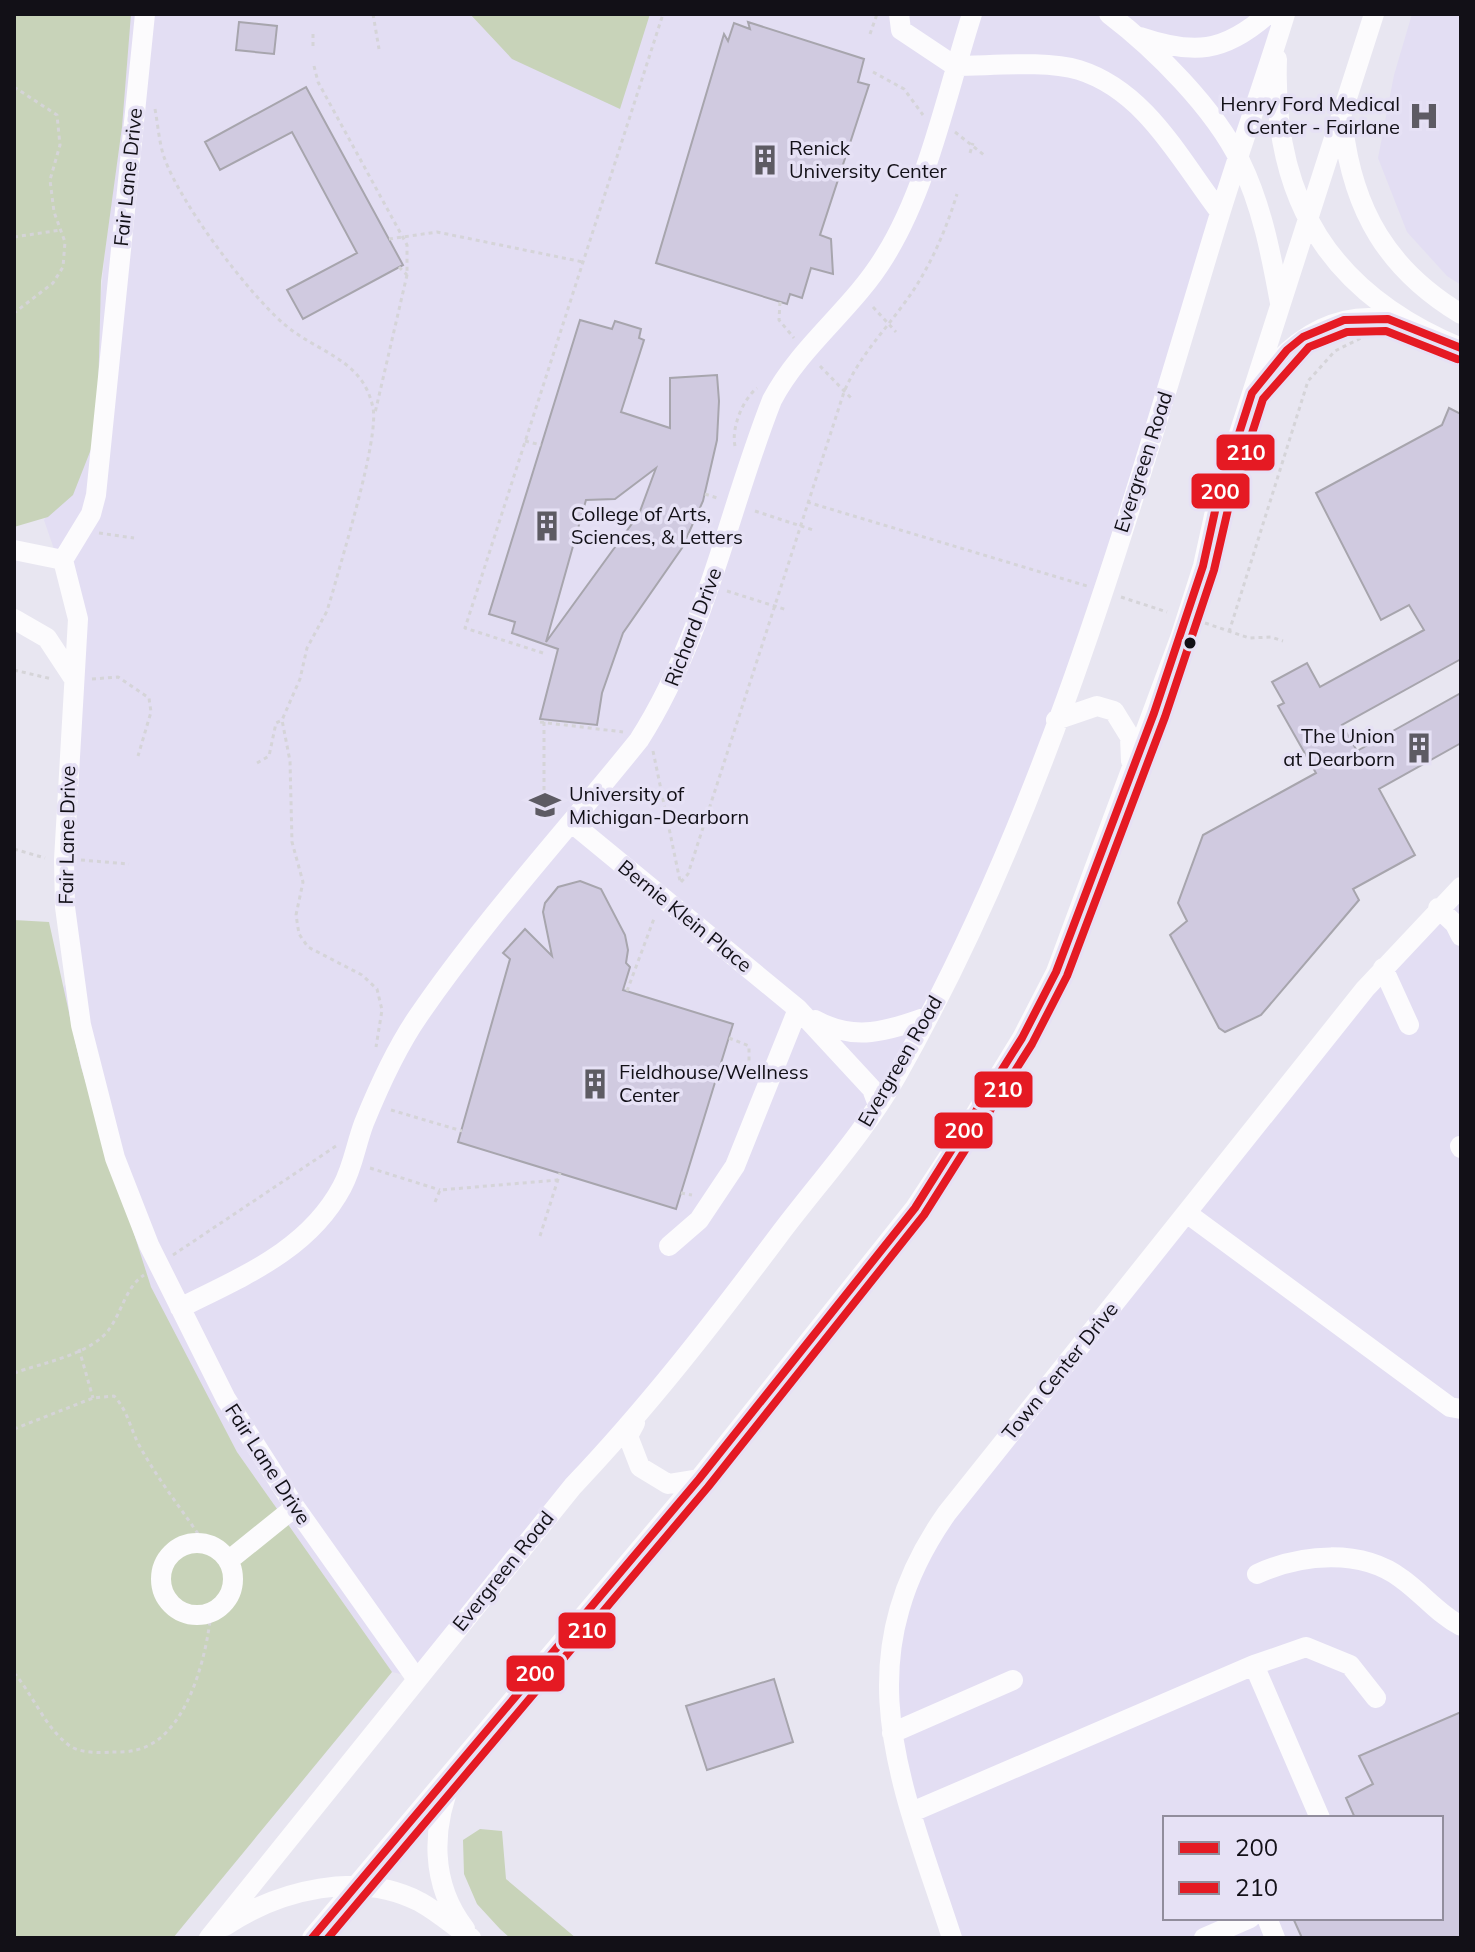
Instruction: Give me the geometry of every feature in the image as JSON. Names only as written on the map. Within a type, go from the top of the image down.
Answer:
[{"type":"street","name":"Fair Lane Drive","points":[[145,14],[96,495],[91,514],[63,560],[78,619],[63,887],[74,981],[101,1115],[138,1221],[180,1308],[226,1399],[295,1507],[416,1678]]},
{"type":"street","points":[[899,14],[901,30],[955,66],[1077,70],[1119,89],[1153,122],[1220,212]]},
{"type":"street","name":"Richard Drive","points":[[180,1308],[271,1262],[319,1219],[348,1174],[372,1104],[409,1031],[447,975],[564,824],[639,740],[674,681],[695,633],[772,400],[785,376],[865,284],[895,239],[912,201],[972,14]]},
{"type":"street","points":[[1109,14],[1138,36],[1179,80],[1239,159],[1266,232],[1280,307]]},
{"type":"street","points":[[1138,36],[1175,49],[1212,48],[1239,37],[1268,14]]},
{"type":"street","name":"Evergreen Road","points":[[210,1937],[573,1486],[636,1419],[748,1280],[878,1105],[974,931],[1010,851],[1102,591],[1285,14]]},
{"type":"street","points":[[312,1938],[462,1755],[699,1479],[915,1208],[1006,1064],[1056,972],[1187,618],[1217,502],[1374,14]]},
{"type":"street","points":[[1277,39],[1277,89],[1285,150],[1308,221],[1348,277],[1375,302],[1407,324],[1461,348]]},
{"type":"street","points":[[1342,118],[1346,157],[1371,224],[1409,276],[1429,295],[1461,314]]},
{"type":"street","points":[[1252,393],[1287,350],[1320,328],[1363,317],[1407,324]]},
{"type":"street","points":[[14,550],[63,560]]},
{"type":"street","points":[[14,619],[47,638],[73,680]]},
{"type":"street","points":[[1056,720],[1097,706],[1114,711],[1130,737],[1131,773]]},
{"type":"street","name":"Bernie Klein Place","points":[[564,824],[798,1009],[872,1089],[878,1105]]},
{"type":"street","name":"Town Center Drive","points":[[952,1938],[912,1812],[892,1733],[887,1698],[889,1649],[902,1600],[921,1553],[947,1513],[1383,968],[1461,887]]},
{"type":"street","points":[[1438,908],[1455,924],[1461,936]]},
{"type":"street","points":[[1383,968],[1409,1025]]},
{"type":"street","points":[[669,1246],[699,1220],[735,1166],[798,1009]]},
{"type":"street","name":"Bernie Klein Place","points":[[798,1009],[843,1033],[879,1034],[927,1017]]},
{"type":"street","points":[[1188,1214],[1450,1407],[1461,1409]]},
{"type":"street","points":[[636,1419],[628,1436],[640,1467],[652,1478],[668,1484],[699,1479]]},
{"type":"street","points":[[228,1561],[295,1507]]},
{"type":"street","points":[[193,1543],[205,1544],[228,1561],[232,1585],[221,1606],[211,1612],[199,1615],[175,1608],[162,1588],[161,1576],[171,1554],[193,1543]]},
{"type":"street","points":[[1257,1574],[1295,1560],[1336,1557],[1356,1561],[1398,1576],[1444,1617],[1461,1626]]},
{"type":"street","points":[[912,1812],[1254,1665],[1306,1647],[1350,1665],[1376,1698]]},
{"type":"street","points":[[1254,1665],[1319,1816]]},
{"type":"street","points":[[892,1733],[1013,1680]]},
{"type":"street","points":[[462,1755],[444,1796],[436,1839],[442,1883],[460,1923],[472,1938]]},
{"type":"street","points":[[210,1937],[240,1916],[278,1899],[355,1885],[382,1889],[419,1902],[472,1938]]},
{"type":"street","points":[[1204,1938],[1245,1920]]},
{"type":"path","points":[[373,14],[379,49]]},
{"type":"path","points":[[543,653],[465,628],[663,14]]},
{"type":"path","points":[[870,34],[877,14]]},
{"type":"path","points":[[313,34],[313,46]]},
{"type":"path","points":[[314,66],[318,82],[407,245],[407,275],[330,601],[307,648],[300,679],[282,720],[290,761],[292,842],[303,882],[296,915],[299,934],[308,947],[362,975],[377,989],[382,1010],[372,1060]]},
{"type":"path","points":[[873,72],[889,79],[914,98],[925,121],[929,108]]},
{"type":"path","points":[[14,87],[57,115],[60,145],[50,180],[54,212],[65,242],[63,267],[53,283],[14,313]]},
{"type":"path","points":[[155,104],[164,157],[219,248],[282,323],[359,373],[374,417]]},
{"type":"path","points":[[948,128],[973,143],[984,155]]},
{"type":"path","points":[[970,153],[973,143]]},
{"type":"path","points":[[675,891],[688,874],[844,392],[868,346],[887,325],[932,258],[957,194]]},
{"type":"path","points":[[14,237],[61,230]]},
{"type":"path","points":[[389,239],[437,232],[583,262]]},
{"type":"path","points":[[399,267],[407,275]]},
{"type":"path","points":[[868,301],[896,332]]},
{"type":"path","points":[[780,302],[779,320],[796,340],[791,347]]},
{"type":"path","points":[[1229,632],[1308,381],[1335,351],[1363,337]]},
{"type":"path","points":[[813,359],[853,400]]},
{"type":"path","points":[[739,457],[733,436],[746,399],[761,385]]},
{"type":"path","points":[[525,441],[541,445]]},
{"type":"path","points":[[705,494],[724,501]]},
{"type":"path","points":[[807,502],[1229,632],[1283,641]]},
{"type":"path","points":[[747,509],[813,530]]},
{"type":"path","points":[[92,531],[134,538]]},
{"type":"path","points":[[723,590],[787,610]]},
{"type":"path","points":[[14,670],[73,680],[118,677],[149,698],[151,712],[138,756]]},
{"type":"path","points":[[257,763],[269,756],[276,723],[282,720]]},
{"type":"path","points":[[564,824],[544,791],[542,722],[629,733],[620,744]]},
{"type":"path","points":[[653,748],[681,882]]},
{"type":"path","points":[[14,849],[51,860]]},
{"type":"path","points":[[77,860],[129,864]]},
{"type":"path","points":[[627,991],[658,909]]},
{"type":"path","points":[[729,1038],[749,1046],[749,1077],[760,1104]]},
{"type":"path","points":[[372,1104],[462,1131]]},
{"type":"path","points":[[14,1373],[79,1349],[109,1330],[136,1281],[342,1141]]},
{"type":"path","points":[[365,1167],[440,1190],[558,1180]]},
{"type":"path","points":[[540,1236],[560,1173]]},
{"type":"path","points":[[435,1202],[440,1190]]},
{"type":"path","points":[[79,1349],[93,1398]]},
{"type":"path","points":[[14,1429],[93,1398],[114,1396],[124,1407],[144,1453],[205,1544]]},
{"type":"path","points":[[14,1673],[49,1724],[72,1747],[100,1753],[139,1750],[157,1739],[179,1716],[208,1649],[211,1612]]},
{"type":"shaded area","name":"University of Michigan-Dearborn","points":[[127,14],[1281,14],[1182,326],[1006,848],[891,1071],[773,1236],[416,1678],[392,1672],[237,1452],[159,1307],[93,1152],[59,994],[73,973],[65,907],[78,619],[44,520],[88,434]]},
{"type":"shaded area","name":"Henry Ford Medical Center - Fairlane","points":[[1412,14],[1461,14],[1461,285],[1447,276],[1407,232],[1378,158],[1394,75]]},
{"type":"shaded area","points":[[1461,887],[1461,1938],[952,1938],[887,1688],[933,1532]]},
{"type":"green space","points":[[14,14],[131,14],[122,127],[101,281],[97,434],[73,495],[48,517],[14,527]]},
{"type":"green space","points":[[470,14],[650,14],[620,109],[512,59]]},
{"type":"green space","points":[[14,920],[49,922],[81,1067],[151,1287],[237,1452],[392,1672],[173,1938],[14,1938]]},
{"type":"green space","points":[[480,1829],[502,1831],[506,1879],[576,1938],[510,1938],[477,1904],[464,1874],[463,1840]]},
{"type":"building","points":[[239,22],[277,26],[274,54],[236,50]]},
{"type":"building","name":"Renick University Center","points":[[748,22],[864,59],[858,82],[869,85],[820,235],[831,239],[833,274],[811,268],[802,298],[790,294],[787,304],[656,263],[724,34],[728,41],[734,23],[750,29]]},
{"type":"building","points":[[306,87],[403,265],[303,319],[287,290],[357,253],[292,132],[220,170],[205,142]]},
{"type":"building","name":"College of Arts, Sciences, & Letters","points":[[580,320],[612,329],[615,321],[641,329],[639,338],[644,340],[621,412],[670,428],[670,378],[717,375],[717,440],[703,501],[682,548],[623,633],[602,693],[597,725],[540,719],[558,649],[512,633],[515,622],[489,614]],"holes":[[[656,468],[639,514],[546,642],[586,500],[615,499]]]},
{"type":"building","points":[[1449,408],[1461,414],[1461,659],[1342,725],[1357,751],[1461,693],[1461,743],[1379,789],[1415,855],[1353,889],[1359,900],[1261,1015],[1225,1032],[1219,1028],[1170,935],[1187,921],[1178,903],[1203,835],[1316,773],[1278,706],[1284,703],[1272,682],[1307,663],[1320,687],[1424,630],[1409,605],[1381,620],[1316,493],[1442,425]]},
{"type":"building","name":"Fieldhouse/Wellness Center","points":[[580,881],[601,889],[625,935],[628,950],[626,963],[630,967],[623,990],[733,1024],[676,1209],[458,1142],[510,959],[503,953],[525,929],[552,956],[543,912],[545,903],[558,887]]},
{"type":"building","points":[[774,1679],[793,1742],[707,1770],[686,1706]]},
{"type":"building","points":[[1461,1712],[1461,1938],[1302,1938],[1294,1920],[1443,1920],[1443,1816],[1354,1816],[1346,1798],[1373,1784],[1359,1756]]},
{"type":"transit line","name":"200","points":[[312,1938],[699,1479],[915,1208],[1022,1038],[1056,972],[1154,713],[1203,566],[1217,502],[1252,393],[1287,350],[1303,337],[1344,320],[1388,319],[1461,348]]},
{"type":"transit line","name":"210","points":[[328,1938],[708,1487],[924,1215],[1032,1044],[1067,976],[1165,717],[1214,570],[1229,505],[1263,399],[1309,347],[1347,332],[1386,331],[1457,359]]},
{"type":"place","name":"Henry Ford Medical Center - Fairlane","points":[[1424,116]]},
{"type":"place","name":"Renick University Center","points":[[765,160]]},
{"type":"place","name":"College of Arts, Sciences, & Letters","points":[[547,526]]},
{"type":"place","name":"The Union at Dearborn","points":[[1419,748]]},
{"type":"place","name":"University of Michigan-Dearborn","points":[[545,805]]},
{"type":"place","name":"Fieldhouse/Wellness Center","points":[[595,1084]]}]
